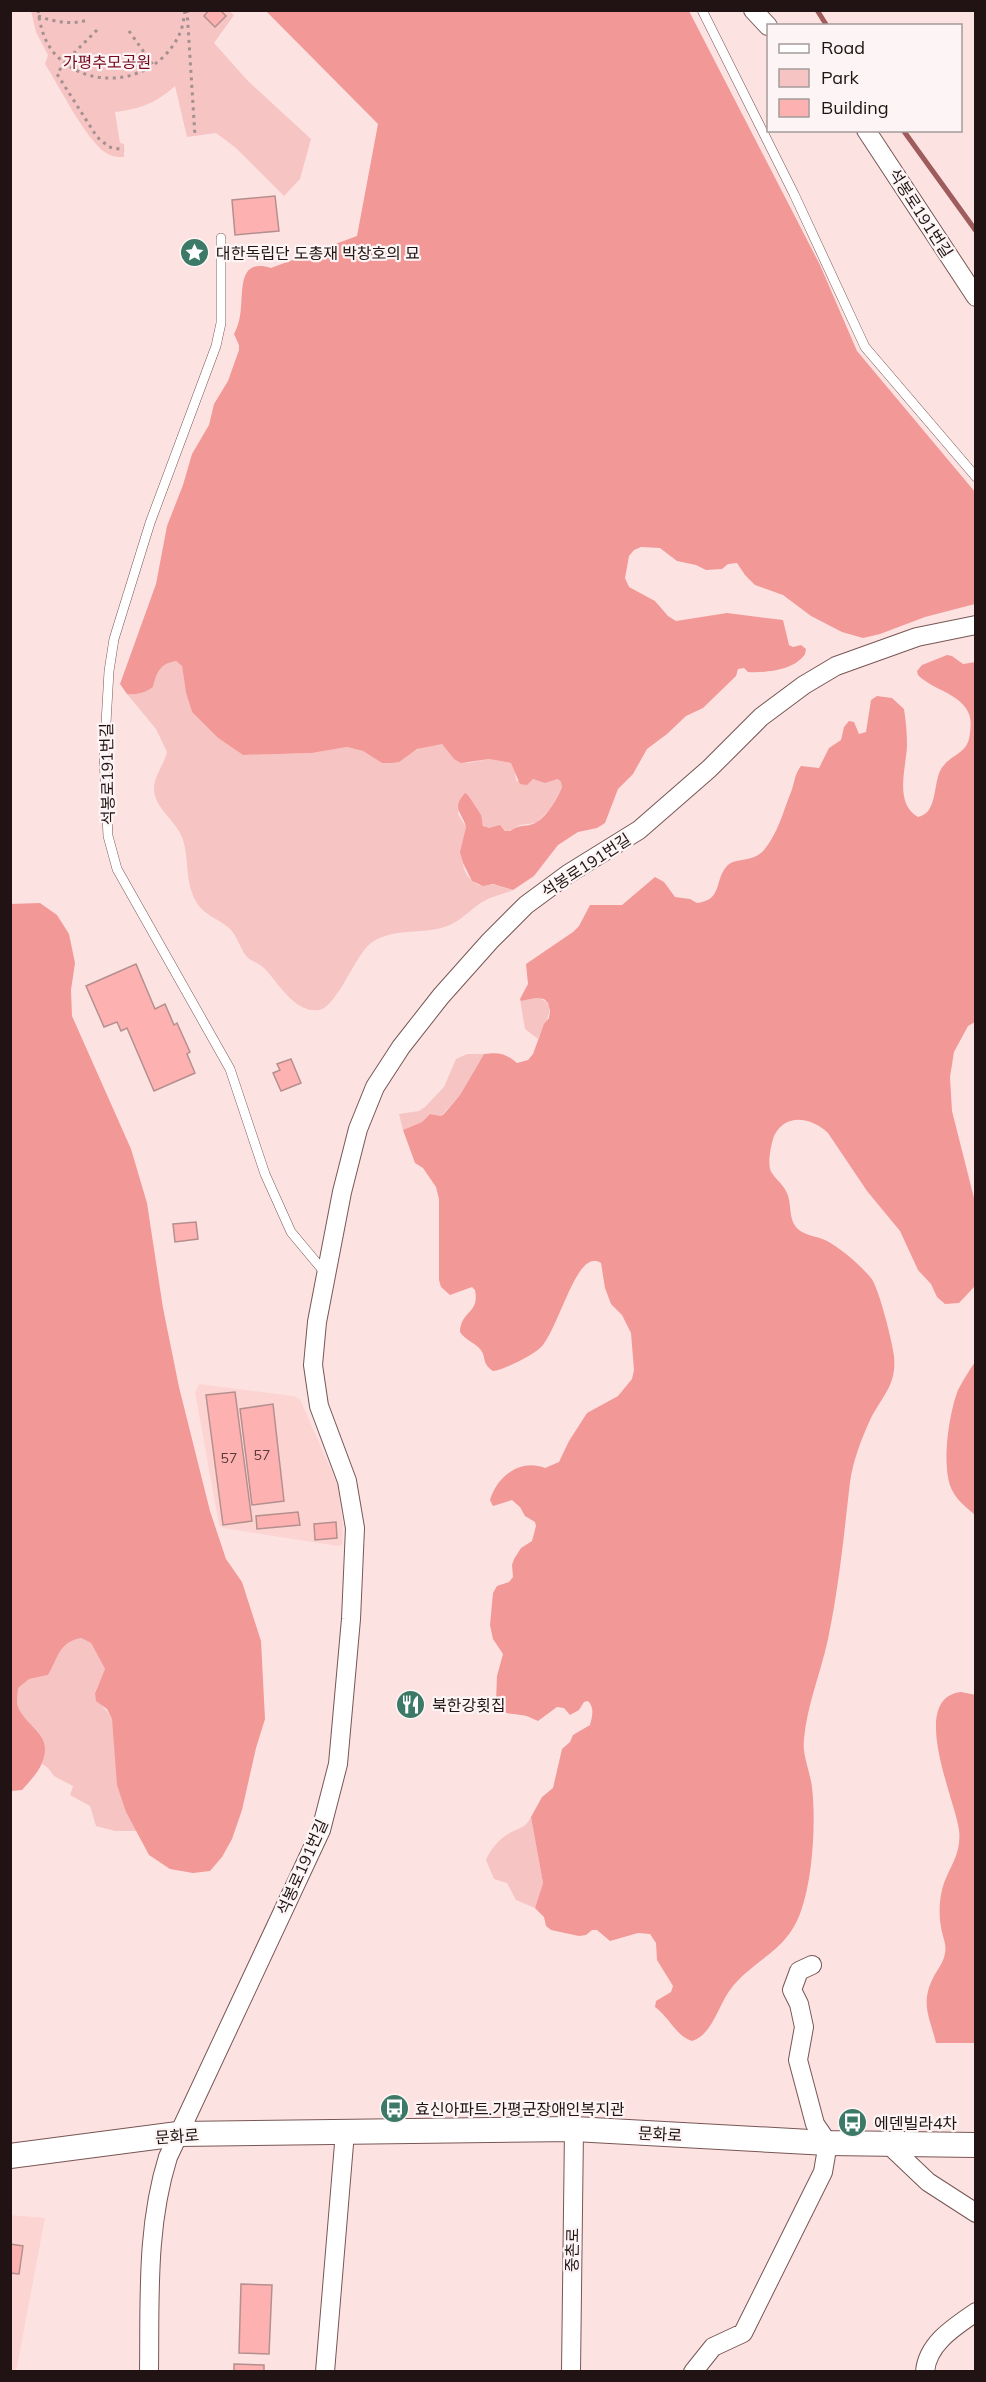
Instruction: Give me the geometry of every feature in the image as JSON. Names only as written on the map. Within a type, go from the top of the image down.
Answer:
[{"type":"main road","name":"문화로","points":[[10,2156],[178,2134],[574,2129],[828,2143],[975,2145]]},
{"type":"street","points":[[753,10],[767,25]]},
{"type":"street","name":"석봉로191번길","points":[[867,132],[975,297]]},
{"type":"street","name":"석봉로191번길","points":[[149,2372],[150,2273],[154,2207],[168,2157],[321,1830],[338,1764],[351,1619],[355,1528],[347,1480],[319,1406],[313,1365],[316,1322],[342,1192],[358,1129],[375,1087],[401,1047],[434,1004],[490,941],[526,905],[568,874],[639,830],[667,808],[761,717],[804,685],[836,666],[917,637],[975,625]]},
{"type":"street","points":[[693,2372],[713,2347],[743,2333],[823,2172],[828,2143],[815,2124],[798,2060],[804,2027],[800,2004],[792,1990],[799,1971],[812,1965]]},
{"type":"street","name":"중촌로","points":[[571,2372],[574,2129]]},
{"type":"street","points":[[325,2372],[345,2132]]},
{"type":"street","points":[[888,2144],[928,2182],[975,2213]]},
{"type":"street","points":[[925,2372],[926,2358],[949,2330],[975,2312]]},
{"type":"lane","points":[[702,10],[866,347],[975,477]]},
{"type":"lane","name":"석봉로191번길","points":[[221,238],[220,322],[216,346],[150,523],[114,639],[109,671],[104,758],[108,836],[117,869],[230,1069],[265,1174],[291,1232],[326,1274]]},
{"type":"path","points":[[38,10],[41,30],[54,52],[73,69],[98,78],[123,78],[147,70],[167,54],[180,32],[186,10]]},
{"type":"path","points":[[186,10],[195,136]]},
{"type":"path","points":[[38,16],[73,23],[88,20]]},
{"type":"path","points":[[97,30],[65,62],[57,74],[96,137],[109,147],[124,150]]},
{"type":"path","points":[[129,31],[153,65]]},
{"type":"shaded area","points":[[266,11],[689,11],[820,265],[857,351],[975,492],[975,604],[925,617],[863,638],[842,632],[811,616],[783,595],[755,585],[737,563],[728,564],[722,569],[706,570],[696,565],[677,561],[660,548],[641,547],[634,550],[629,556],[625,578],[629,587],[655,601],[668,616],[676,621],[727,613],[783,620],[789,645],[793,647],[801,645],[806,649],[805,654],[794,664],[780,669],[748,672],[744,668],[738,669],[736,676],[703,708],[686,716],[647,749],[633,774],[618,789],[605,823],[597,828],[578,832],[558,845],[534,876],[513,890],[493,884],[483,886],[472,881],[460,852],[466,827],[458,807],[461,798],[465,793],[468,795],[481,815],[483,826],[489,828],[500,825],[505,831],[510,831],[534,824],[545,815],[555,802],[562,787],[558,779],[545,783],[533,779],[527,785],[520,784],[511,763],[489,759],[461,763],[454,759],[442,744],[417,749],[399,762],[391,763],[382,763],[363,751],[347,747],[312,753],[243,755],[218,738],[192,712],[186,693],[182,666],[176,661],[162,667],[153,687],[141,693],[127,694],[120,684],[156,584],[167,526],[192,454],[209,425],[214,404],[228,381],[239,350],[234,334],[240,318],[242,288],[247,273],[252,268],[260,266],[271,268],[357,236],[378,124]]},
{"type":"shaded area","points":[[947,655],[963,664],[976,662],[975,1022],[968,1026],[954,1052],[950,1077],[952,1111],[975,1202],[975,1286],[959,1303],[945,1304],[937,1297],[931,1284],[918,1270],[900,1231],[867,1191],[828,1133],[814,1124],[800,1120],[785,1123],[779,1128],[772,1144],[770,1169],[786,1191],[793,1222],[802,1232],[837,1247],[871,1278],[885,1315],[893,1349],[894,1366],[891,1383],[870,1420],[853,1466],[832,1619],[806,1726],[804,1751],[812,1787],[814,1816],[811,1866],[801,1911],[788,1936],[733,1986],[711,2025],[699,2038],[692,2041],[682,2036],[655,2007],[656,2001],[671,1992],[673,1986],[657,1960],[656,1943],[650,1934],[638,1933],[610,1941],[597,1930],[579,1936],[551,1930],[546,1926],[544,1917],[535,1908],[543,1883],[531,1817],[542,1797],[553,1788],[562,1749],[570,1742],[573,1735],[590,1725],[592,1707],[588,1701],[584,1702],[579,1710],[570,1715],[564,1708],[557,1707],[538,1721],[505,1712],[498,1707],[496,1702],[497,1676],[503,1654],[493,1639],[490,1625],[493,1593],[497,1586],[509,1582],[513,1577],[514,1559],[521,1548],[532,1541],[536,1526],[535,1522],[525,1516],[512,1500],[493,1506],[490,1500],[493,1491],[504,1477],[519,1467],[527,1465],[545,1468],[559,1462],[587,1413],[618,1396],[632,1379],[634,1370],[631,1333],[622,1315],[611,1304],[605,1288],[601,1263],[593,1261],[582,1269],[576,1278],[543,1345],[534,1353],[512,1365],[493,1371],[489,1368],[480,1349],[460,1332],[463,1320],[475,1304],[475,1290],[472,1287],[450,1295],[441,1287],[439,1280],[439,1199],[436,1187],[423,1168],[415,1163],[403,1130],[422,1122],[430,1114],[441,1116],[444,1114],[460,1095],[484,1054],[502,1054],[517,1063],[528,1060],[533,1054],[550,1011],[544,999],[521,1001],[528,984],[526,964],[573,932],[579,926],[590,905],[622,905],[655,877],[664,882],[675,897],[690,899],[697,903],[711,898],[723,871],[730,863],[755,857],[769,843],[780,822],[801,766],[819,768],[829,748],[841,740],[844,727],[849,721],[854,722],[859,734],[866,732],[871,700],[877,696],[892,698],[904,709],[907,746],[904,794],[911,811],[918,817],[924,815],[934,798],[940,771],[966,746],[969,740],[971,725],[965,707],[953,696],[918,675],[917,671],[922,665]]},
{"type":"shaded area","points":[[40,903],[57,915],[69,934],[75,963],[71,990],[72,1016],[131,1149],[147,1203],[163,1308],[179,1387],[210,1511],[226,1559],[242,1582],[261,1641],[265,1719],[242,1810],[232,1839],[222,1857],[210,1871],[193,1873],[170,1869],[149,1855],[126,1812],[117,1785],[112,1719],[107,1709],[96,1701],[95,1693],[105,1669],[91,1643],[81,1638],[63,1647],[48,1675],[29,1679],[18,1688],[18,1707],[42,1738],[45,1753],[38,1770],[22,1790],[11,1791],[10,904]]},
{"type":"shaded area","points":[[975,1362],[975,1515],[953,1492],[949,1482],[946,1456],[949,1427],[958,1390]]},
{"type":"shaded area","points":[[199,1384],[294,1396],[300,1399],[338,1486],[343,1526],[342,1545],[223,1528],[219,1525],[195,1392]]},
{"type":"shaded area","points":[[961,1692],[976,1695],[975,2043],[936,2043],[927,2011],[927,1996],[944,1956],[940,1899],[944,1882],[956,1855],[959,1830],[944,1774],[936,1730],[938,1712],[946,1698]]},
{"type":"shaded area","points":[[10,2215],[45,2218],[16,2372],[10,2371]]},
{"type":"green space","name":"가평추모공원","points":[[31,11],[229,11],[234,15],[214,43],[248,81],[311,139],[300,179],[284,196],[236,148],[216,133],[187,137],[175,86],[147,104],[115,112],[120,143],[124,144],[124,157],[106,153],[81,125],[45,64],[48,55],[36,32]]},
{"type":"green space","points":[[176,661],[182,666],[186,693],[192,712],[218,738],[243,755],[312,753],[347,747],[363,751],[382,763],[429,745],[442,744],[454,759],[468,763],[489,759],[511,763],[515,769],[516,781],[537,779],[545,783],[558,779],[562,787],[551,808],[536,823],[520,825],[507,832],[502,827],[485,828],[468,795],[462,796],[458,814],[466,827],[462,858],[466,873],[479,885],[495,885],[513,890],[484,901],[450,925],[390,935],[371,943],[326,1007],[310,1010],[302,1007],[288,996],[264,968],[248,958],[229,928],[204,911],[197,903],[190,887],[182,837],[155,797],[155,781],[167,752],[156,729],[127,694],[141,693],[153,687],[162,667]]},
{"type":"green space","points":[[536,998],[544,1000],[549,1009],[547,1021],[538,1039],[525,1029],[520,999],[521,1001]]},
{"type":"green space","points":[[467,1054],[484,1054],[460,1095],[441,1116],[430,1114],[422,1122],[403,1130],[399,1114],[419,1111],[425,1107],[444,1087],[456,1059]]},
{"type":"green space","points":[[81,1638],[91,1643],[105,1669],[95,1692],[112,1719],[126,1812],[137,1831],[115,1831],[96,1826],[90,1806],[70,1795],[73,1786],[54,1776],[42,1764],[43,1741],[35,1728],[24,1718],[17,1703],[18,1688],[28,1679],[48,1675],[63,1647]]},
{"type":"green space","points":[[531,1817],[543,1883],[535,1908],[516,1900],[507,1883],[494,1879],[486,1860],[498,1842],[524,1826]]},
{"type":"building","points":[[209,10],[220,10],[226,16],[215,27],[204,16]]},
{"type":"building","points":[[275,196],[279,231],[235,235],[232,200]]},
{"type":"building","points":[[136,964],[155,1009],[165,1004],[174,1025],[177,1023],[190,1052],[187,1054],[195,1073],[154,1091],[127,1028],[121,1031],[117,1022],[104,1027],[86,986]]},
{"type":"building","points":[[291,1059],[301,1083],[281,1091],[273,1073],[280,1070],[277,1064]]},
{"type":"building","points":[[196,1222],[198,1239],[175,1242],[173,1224]]},
{"type":"building","points":[[235,1392],[252,1521],[223,1525],[206,1395]]},
{"type":"building","points":[[273,1404],[284,1501],[252,1505],[240,1409]]},
{"type":"building","points":[[298,1512],[300,1525],[257,1529],[256,1516]]},
{"type":"building","points":[[336,1522],[337,1538],[315,1540],[314,1524]]},
{"type":"building","points":[[10,2244],[23,2246],[19,2274],[10,2273]]},
{"type":"building","points":[[241,2284],[272,2285],[269,2354],[239,2353]]},
{"type":"building","points":[[234,2364],[264,2365],[264,2372],[234,2372]]},
{"type":"waterway","points":[[817,10],[826,24]]},
{"type":"waterway","points":[[904,132],[976,231]]},
{"type":"place","name":"대한독립단 도총재 박창호의 묘","points":[[195,253]]},
{"type":"place","name":"북한강횟집","points":[[411,1705]]},
{"type":"place","name":"효신아파트.가평군장애인복지관","points":[[394,2109]]},
{"type":"place","name":"에덴빌라4차","points":[[853,2123]]}]
